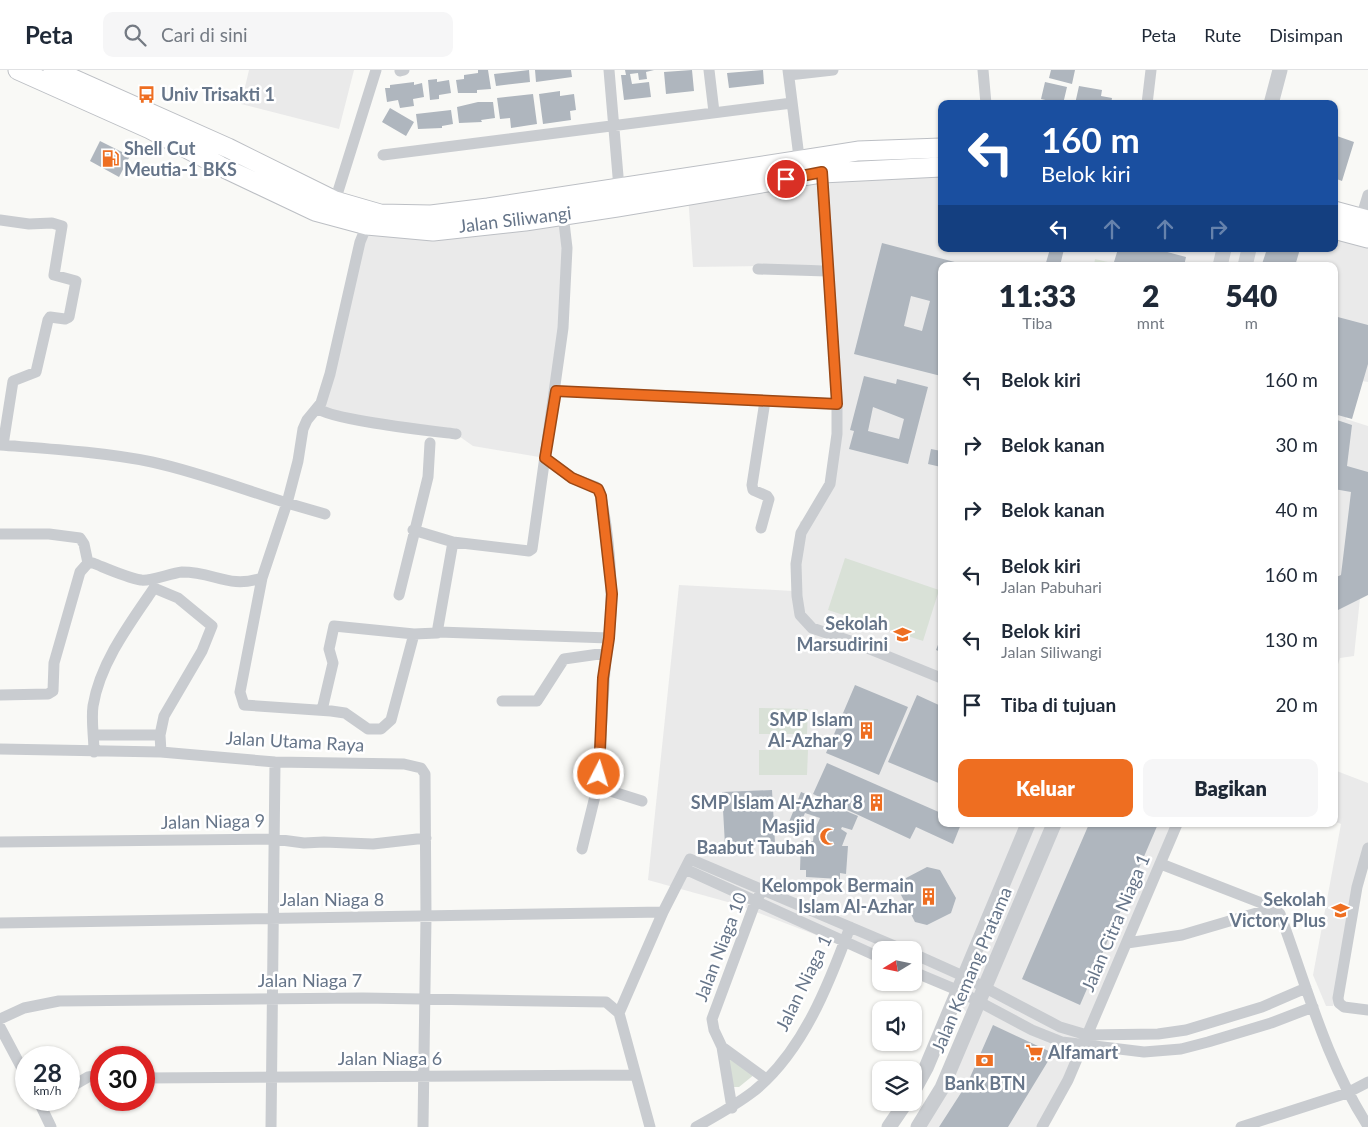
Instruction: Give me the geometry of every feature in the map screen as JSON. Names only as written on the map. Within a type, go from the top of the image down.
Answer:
[{"type":"main road","points":[[18,70],[114,105]]},
{"type":"main road","points":[[52,70],[114,105]]},
{"type":"main road","name":"Jalan Siliwangi","points":[[114,105],[153,123],[228,148],[335,201],[380,214],[431,215],[619,188],[801,168],[822,172],[938,167]]},
{"type":"main road","name":"Jalan Siliwangi","points":[[153,123],[220,166],[294,199],[315,211],[367,225],[433,231],[525,221],[563,214],[801,168],[858,152],[938,148]]},
{"type":"main road","points":[[1338,212],[1364,219]]},
{"type":"main road","points":[[1338,230],[1368,238]]},
{"type":"street","points":[[335,201],[376,70]]},
{"type":"street","points":[[608,70],[619,188]]},
{"type":"street","points":[[709,70],[714,112]]},
{"type":"street","points":[[801,168],[789,72],[833,70]]},
{"type":"street","points":[[983,70],[986,100]]},
{"type":"street","points":[[1147,100],[1151,70]]},
{"type":"street","points":[[1271,100],[1280,70]]},
{"type":"street","points":[[384,155],[613,124],[792,103]]},
{"type":"street","points":[[822,172],[837,404],[835,450],[830,484],[801,533],[796,564],[797,596],[800,614],[806,624],[812,628],[850,641],[938,677]]},
{"type":"street","points":[[1364,219],[1368,195]]},
{"type":"street","points":[[413,530],[454,542],[528,552],[532,549],[556,391],[566,281],[567,248],[563,214]]},
{"type":"street","points":[[0,220],[28,224],[52,223],[62,226],[54,275],[76,281],[69,317],[65,319],[50,317],[48,320],[36,372],[13,381],[2,445],[30,446],[152,462],[207,476],[325,514]]},
{"type":"street","points":[[367,225],[360,242],[330,374],[317,408],[307,420],[303,430],[298,461],[287,503],[262,578],[240,692],[242,701],[249,707],[322,710],[345,713],[368,729],[381,729],[389,724],[414,634]]},
{"type":"street","points":[[758,269],[827,271]]},
{"type":"street","points":[[556,391],[837,404]]},
{"type":"street","points":[[761,528],[769,499],[767,496],[753,490],[752,485],[764,402]]},
{"type":"street","points":[[317,408],[328,414],[351,419],[456,434]]},
{"type":"street","points":[[399,595],[413,530],[428,477],[430,443]]},
{"type":"street","points":[[545,458],[560,471],[596,488],[600,492],[612,594],[606,653],[598,784],[582,848]]},
{"type":"street","points":[[0,534],[49,534],[80,538],[84,544],[88,563]]},
{"type":"street","points":[[439,632],[454,542]]},
{"type":"street","points":[[88,563],[93,563],[143,581],[183,572],[214,575],[230,582],[246,583],[262,578]]},
{"type":"street","points":[[0,695],[48,694],[53,692],[54,669],[59,646],[80,572],[88,563]]},
{"type":"street","points":[[94,752],[93,708],[100,682],[123,635],[154,588],[178,598],[212,626],[202,651],[169,706],[160,735],[160,752]]},
{"type":"street","points":[[322,710],[333,662],[329,649],[334,626],[414,634],[439,632],[609,638]]},
{"type":"street","points":[[502,701],[537,701],[564,659],[606,653]]},
{"type":"street","points":[[94,735],[160,735]]},
{"type":"street","name":"Jalan Utama Raya","points":[[0,749],[160,752],[275,762],[413,765],[421,768],[425,774],[426,838]]},
{"type":"street","points":[[271,1127],[270,1076],[275,762]]},
{"type":"street","points":[[598,784],[604,789],[642,801]]},
{"type":"street","name":"Jalan Kemang Pratama","points":[[922,1075],[1027,827]]},
{"type":"street","name":"Jalan Kemang Pratama","points":[[918,1127],[942,1088],[1053,827]]},
{"type":"street","name":"Jalan Citra Niaga 1","points":[[1042,1127],[1068,1080],[1176,827]]},
{"type":"street","points":[[422,1127],[426,999],[426,838]]},
{"type":"street","name":"Jalan Niaga 9","points":[[0,842],[274,839],[296,843],[368,844],[426,838]]},
{"type":"street","points":[[1368,848],[1363,888],[1339,1003],[1344,1007],[1368,1010]]},
{"type":"street","points":[[650,1127],[619,1013],[664,912],[692,858],[883,941]]},
{"type":"street","points":[[1161,864],[1274,908],[1280,914],[1331,1058],[1347,1093],[1368,1126]]},
{"type":"street","points":[[685,869],[756,903],[872,954]]},
{"type":"street","name":"Jalan Niaga 10","points":[[732,1108],[722,1047],[714,1030],[712,1019],[763,889]]},
{"type":"street","points":[[1127,943],[1182,935],[1274,908]]},
{"type":"street","name":"Jalan Niaga 8","points":[[0,923],[664,912]]},
{"type":"street","name":"Jalan Niaga 1","points":[[696,1127],[732,1108],[766,1079],[797,1041],[813,1013],[850,927]]},
{"type":"street","points":[[922,958],[985,986],[1085,1041],[1144,1052],[1181,1049],[1272,1023],[1313,1007]]},
{"type":"street","points":[[922,975],[957,990],[1032,1030],[1062,1042],[1186,1030],[1254,1010],[1306,988]]},
{"type":"street","name":"Jalan Niaga 7","points":[[0,1019],[24,1008],[59,1001],[272,998],[606,1002],[619,1013]]},
{"type":"street","points":[[0,1027],[15,1055]]},
{"type":"street","points":[[722,1047],[766,1079]]},
{"type":"street","name":"Jalan Niaga 6","points":[[155,1078],[635,1076]]},
{"type":"street","points":[[1241,1127],[1261,1124],[1347,1093],[1368,1082]]},
{"type":"street","points":[[46,1111],[51,1127]]},
{"type":"street","points":[[889,1127],[900,1111]]},
{"type":"shaded area","points":[[249,70],[354,70],[339,129],[241,104]]},
{"type":"shaded area","points":[[938,167],[938,252],[1338,252],[1338,228],[1368,236],[1368,382],[1355,380],[1346,419],[1368,426],[1368,521],[1354,656],[1340,658],[1338,664],[1338,262],[938,262],[938,827],[1173,827],[1044,1127],[922,1127],[977,1024],[941,983],[922,976],[922,941],[872,941],[872,957],[735,904],[648,880],[679,585],[793,591],[800,522],[827,499],[835,408],[831,265],[693,267],[688,195]]},
{"type":"shaded area","points":[[563,214],[567,248],[545,458],[473,446],[456,434],[328,414],[321,403],[368,224]]},
{"type":"shaded area","points":[[1095,259],[1108,262],[1095,262]]},
{"type":"shaded area","points":[[845,558],[938,590],[923,641],[828,610]]},
{"type":"shaded area","points":[[759,708],[808,709],[807,734],[759,734]]},
{"type":"shaded area","points":[[759,750],[808,750],[807,775],[759,775]]},
{"type":"shaded area","name":"Sekolah Victory Plus","points":[[1338,772],[1368,783],[1368,844],[1333,1006],[1326,1006],[1313,975],[1341,824],[1338,823]]},
{"type":"shaded area","points":[[727,1053],[755,1074],[739,1087],[732,1087]]},
{"type":"building","points":[[478,70],[488,70],[491,89],[477,90],[477,93],[458,93],[456,80],[464,79],[464,75],[478,73]]},
{"type":"building","points":[[529,70],[530,82],[496,86],[494,74]]},
{"type":"building","points":[[535,70],[571,70],[572,77],[536,82]]},
{"type":"building","points":[[625,70],[654,70],[646,72],[647,79],[639,80],[638,73],[630,74],[632,84],[649,82],[651,97],[624,100],[621,75],[626,75]]},
{"type":"building","points":[[692,70],[694,91],[666,94],[664,72]]},
{"type":"building","points":[[763,70],[764,84],[729,88],[727,73]]},
{"type":"building","points":[[1051,70],[1075,70],[1072,84],[1049,78]]},
{"type":"building","points":[[437,79],[437,82],[449,80],[451,93],[439,95],[439,99],[430,100],[428,80]]},
{"type":"building","points":[[414,82],[414,85],[422,83],[424,97],[413,99],[414,106],[400,108],[398,100],[387,102],[385,88],[390,88],[390,85]]},
{"type":"building","points":[[1045,82],[1067,87],[1064,100],[1041,99]]},
{"type":"building","points":[[1079,86],[1102,90],[1101,96],[1112,98],[1112,100],[1076,100]]},
{"type":"building","points":[[560,91],[560,96],[574,94],[576,110],[570,111],[571,120],[543,124],[539,94]]},
{"type":"building","points":[[533,94],[537,124],[511,128],[510,118],[500,119],[497,98]]},
{"type":"building","points":[[478,102],[493,102],[495,118],[481,120],[482,122],[459,123],[457,107]]},
{"type":"building","points":[[390,108],[414,122],[406,136],[382,122]]},
{"type":"building","points":[[451,110],[453,124],[442,126],[442,128],[418,129],[416,114]]},
{"type":"building","points":[[1338,136],[1354,142],[1342,181],[1338,180]]},
{"type":"building","name":"Shell Cut Meutia-1 BKS","points":[[100,141],[130,156],[119,177],[90,161]]},
{"type":"building","points":[[882,243],[955,262],[938,262],[938,375],[854,354]],"holes":[[[911,296],[930,301],[922,331],[904,326]]]},
{"type":"building","points":[[1049,252],[1063,252],[1061,262],[1046,262]]},
{"type":"building","points":[[1117,252],[1167,252],[1186,257],[1185,262],[1114,262]]},
{"type":"building","points":[[1266,252],[1299,252],[1296,262],[1263,262]]},
{"type":"building","points":[[1338,317],[1368,325],[1368,364],[1352,419],[1338,415]]},
{"type":"building","points":[[864,376],[896,384],[897,379],[928,387],[908,464],[849,449],[854,431],[850,430]],"holes":[[[873,407],[904,419],[899,439],[868,431]]]},
{"type":"building","points":[[1338,420],[1352,425],[1347,466],[1368,472],[1368,595],[1338,610],[1338,576],[1341,575],[1351,492],[1338,490]]},
{"type":"building","points":[[931,449],[938,450],[938,466],[928,464]]},
{"type":"building","name":"SMP Islam Al-Azhar 9","points":[[855,685],[908,707],[879,775],[826,753]]},
{"type":"building","points":[[917,695],[938,705],[938,783],[888,762]]},
{"type":"building","name":"SMP Islam Al-Azhar 8","points":[[827,763],[938,812],[938,827],[960,827],[953,844],[916,827],[910,839],[813,794]]},
{"type":"building","points":[[772,790],[775,843],[725,845],[722,792]]},
{"type":"building","name":"Masjid Baabut Taubah","points":[[801,792],[858,816],[852,830],[842,827],[841,829],[847,833],[842,846],[848,846],[846,874],[840,873],[840,879],[806,877],[806,870],[800,870],[801,841],[813,841],[814,832],[820,818],[805,813],[799,827],[789,822]]},
{"type":"building","points":[[1088,827],[1157,827],[1080,1005],[1022,979]]},
{"type":"building","name":"Kelompok Bermain Islam Al-Azhar","points":[[927,867],[940,870],[956,898],[951,913],[927,925],[915,922],[900,893],[906,878]]},
{"type":"building","points":[[993,1025],[1053,1053],[1008,1127],[939,1127],[968,1082]]},
{"type":"place","name":"Univ Trisakti 1","points":[[147,95]]},
{"type":"place","name":"Shell Cut Meutia-1 BKS","points":[[110,159]]},
{"type":"place","name":"Sekolah Marsudirini","points":[[902,634]]},
{"type":"place","name":"SMP Islam Al-Azhar 9","points":[[867,730]]},
{"type":"place","name":"SMP Islam Al-Azhar 8","points":[[877,803]]},
{"type":"place","name":"Masjid Baabut Taubah","points":[[829,837]]},
{"type":"place","name":"Kelompok Bermain Islam Al-Azhar","points":[[928,896]]},
{"type":"place","name":"Sekolah Victory Plus","points":[[1340,910]]},
{"type":"place","name":"Alfamart","points":[[1034,1053]]},
{"type":"place","name":"Bank BTN","points":[[985,1061]]},
{"type":"route","points":[[599,774],[603,678],[609,638],[612,594],[608,556],[600,492],[598,489],[560,471],[545,458],[556,391],[837,404],[822,172],[786,179]]}]
